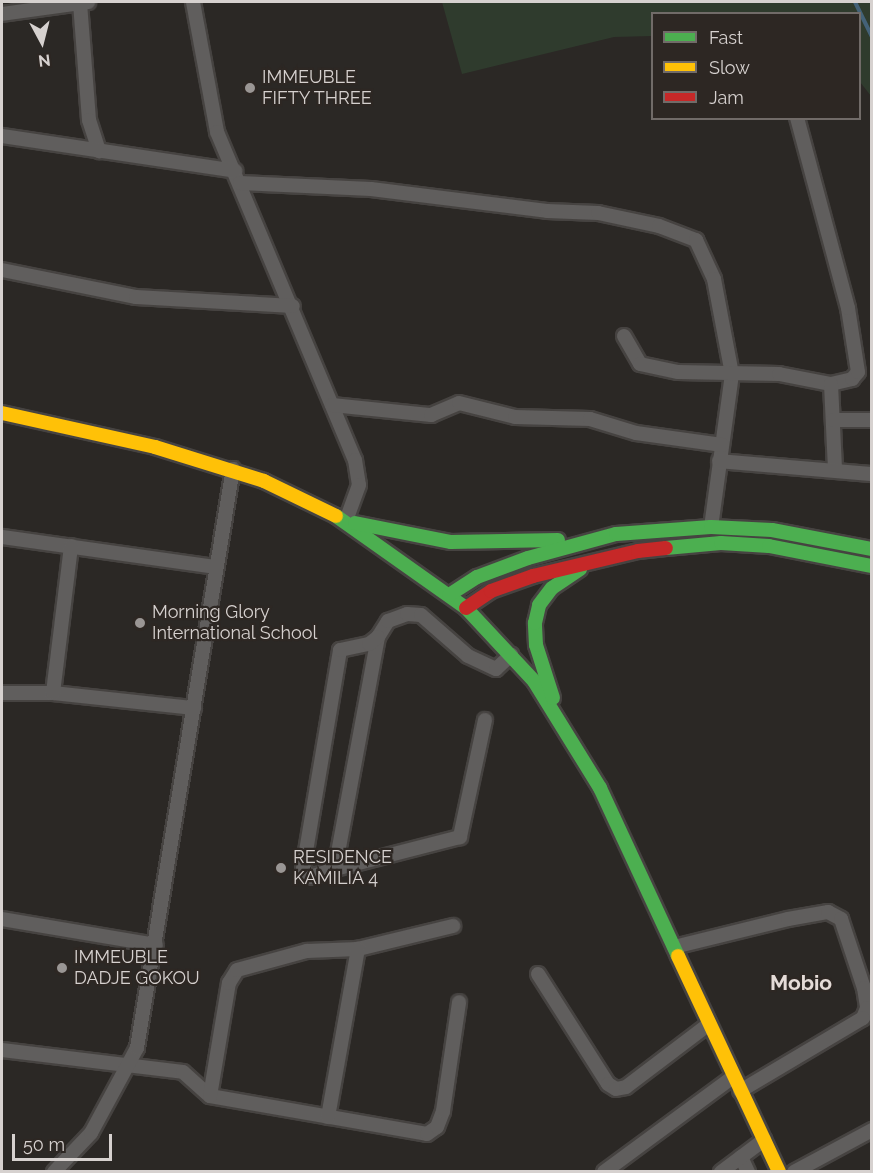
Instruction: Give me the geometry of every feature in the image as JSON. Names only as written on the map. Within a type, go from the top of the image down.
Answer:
[{"type":"street","points":[[2,14],[84,2],[89,120],[99,151]]},
{"type":"street","points":[[193,2],[215,123],[293,306],[355,460],[359,485],[346,521]]},
{"type":"street","points":[[624,336],[640,364],[678,372],[779,374],[831,384],[852,379],[859,366],[848,308],[798,120]]},
{"type":"street","points":[[2,136],[99,151],[238,177],[447,196],[547,211],[598,213],[668,229],[696,240],[714,279],[732,374],[711,527]]},
{"type":"street","points":[[2,270],[136,297],[293,306]]},
{"type":"street","points":[[831,384],[835,469]]},
{"type":"street","points":[[332,405],[430,415],[459,403],[515,417],[590,419],[636,433],[722,445]]},
{"type":"street","points":[[2,413],[233,469],[346,521],[466,608],[511,655],[560,717],[600,789],[779,1172]]},
{"type":"street","points":[[833,420],[872,420]]},
{"type":"street","points":[[719,461],[835,469],[872,474]]},
{"type":"street","points":[[54,1172],[91,1133],[137,1048],[156,945],[215,567],[233,469]]},
{"type":"street","points":[[346,521],[451,542],[590,538],[711,527],[772,530],[872,549]]},
{"type":"street","points":[[2,537],[215,567]]},
{"type":"street","points":[[449,594],[477,577],[590,538]]},
{"type":"street","points":[[466,608],[491,591],[594,559],[721,543],[813,552],[872,566]]},
{"type":"street","points":[[53,693],[71,546]]},
{"type":"street","points":[[560,717],[540,659],[535,623],[539,605],[552,588],[594,559]]},
{"type":"street","points":[[485,720],[460,837],[311,877],[303,869],[340,650],[369,644],[378,637],[388,621],[407,614],[421,615],[468,656],[486,666],[496,669],[511,655]]},
{"type":"street","points":[[335,869],[378,637]]},
{"type":"street","points":[[2,693],[53,693],[194,708]]},
{"type":"street","points":[[674,947],[788,918],[828,912],[841,919],[864,988],[867,1008],[863,1018],[740,1091]]},
{"type":"street","points":[[2,919],[156,945]]},
{"type":"street","points":[[210,1096],[229,983],[237,970],[307,951],[358,950],[453,926]]},
{"type":"street","points":[[328,1116],[358,950]]},
{"type":"street","points":[[538,974],[608,1084],[616,1089],[626,1087],[709,1024]]},
{"type":"street","points":[[2,1050],[127,1068],[183,1072],[210,1096],[427,1134],[437,1127],[459,1002]]},
{"type":"street","points":[[604,1172],[733,1077]]},
{"type":"street","points":[[794,1172],[872,1130]]},
{"type":"street","points":[[721,1172],[764,1140]]},
{"type":"street","points":[[741,1157],[748,1172]]},
{"type":"green space","points":[[442,2],[871,2],[871,96],[861,83],[861,12],[651,12],[651,36],[614,37],[462,74]]},
{"type":"waterway","points":[[855,2],[860,12]]},
{"type":"waterway","points":[[861,14],[872,37]]},
{"type":"traffic: fast","points":[[336,516],[466,608],[534,681],[600,788],[678,956]]},
{"type":"traffic: fast","points":[[355,523],[451,542],[558,540]]},
{"type":"traffic: fast","points":[[449,595],[477,577],[528,558],[616,534],[711,527],[772,530],[872,549]]},
{"type":"traffic: fast","points":[[666,548],[721,543],[769,546],[872,566]]},
{"type":"traffic: fast","points":[[553,698],[536,645],[535,623],[539,605],[552,588],[580,569]]},
{"type":"traffic: slow","points":[[2,413],[155,447],[264,481],[336,516]]},
{"type":"traffic: slow","points":[[678,956],[779,1172]]},
{"type":"traffic: jam","points":[[466,608],[491,591],[533,576],[638,551],[666,548]]},
{"type":"place","name":"IMMEUBLE FIFTY THREE","points":[[250,88]]},
{"type":"place","name":"Morning Glory International School","points":[[140,623]]},
{"type":"place","name":"RESIDENCE KAMILIA 4","points":[[281,868]]},
{"type":"place","name":"IMMEUBLE DADJE GOKOU","points":[[62,968]]},
{"type":"district","name":"Mobio","points":[[801,983]]}]
